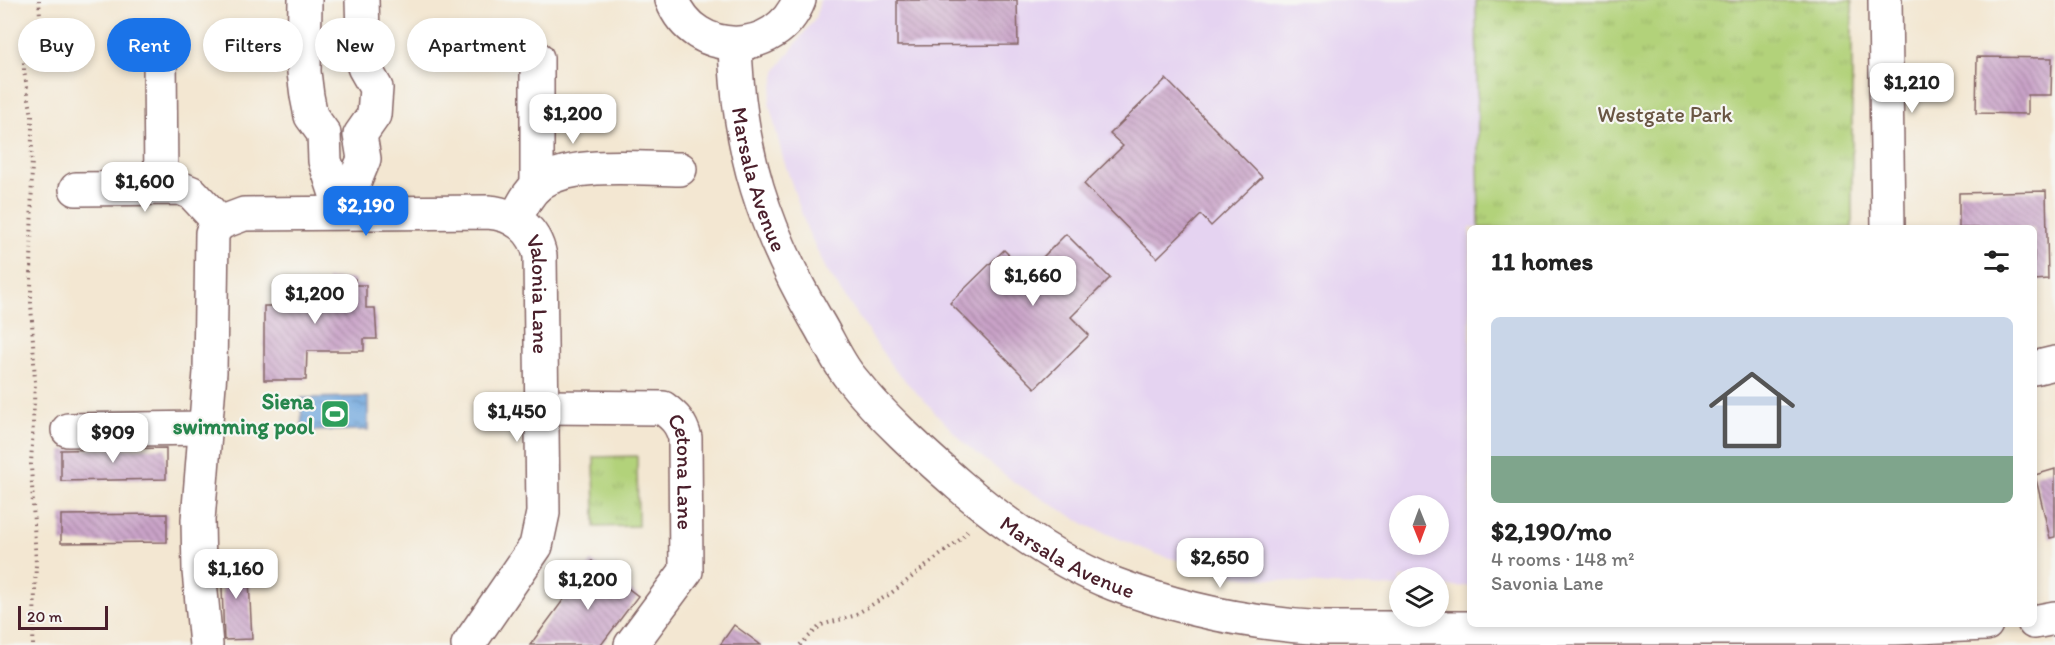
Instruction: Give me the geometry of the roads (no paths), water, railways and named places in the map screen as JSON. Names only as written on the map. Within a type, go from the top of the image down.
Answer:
[{"type":"street","points":[[305,0],[304,72],[307,96],[311,117],[324,134],[325,161],[342,212]]},
{"type":"street","points":[[342,212],[364,159],[360,135],[374,115],[376,88],[364,67],[362,0]]},
{"type":"street","points":[[672,0],[689,26],[705,38],[735,44],[748,44],[770,35],[795,12],[799,0]]},
{"type":"street","points":[[1885,0],[1888,225]]},
{"type":"street","name":"Marsala Avenue","points":[[735,44],[736,87],[745,148],[762,210],[796,285],[849,376],[926,456],[984,506],[1046,549],[1113,584],[1257,634],[1389,628],[1895,632],[1952,627]]},
{"type":"street","points":[[160,72],[161,187]]},
{"type":"street","points":[[537,72],[537,186]]},
{"type":"street","points":[[324,134],[360,135]]},
{"type":"street","points":[[206,645],[199,571],[198,520],[213,318],[211,253],[213,233],[220,223],[244,214],[342,212],[488,212],[499,213],[515,220],[537,186],[557,175],[579,169],[680,169]]},
{"type":"street","points":[[76,189],[180,188],[192,193],[220,223]]},
{"type":"street","name":"Valonia Lane","points":[[468,645],[528,561],[541,531],[540,256],[537,240],[515,220]]},
{"type":"street","points":[[2037,367],[2055,363]]},
{"type":"street","name":"Cetona Lane","points":[[542,407],[663,408],[675,417],[681,426],[685,438],[686,571],[631,645]]},
{"type":"street","points":[[68,430],[204,428]]},
{"type":"street","points":[[2037,621],[2055,618]]},
{"type":"water","name":"Siena swimming pool","points":[[368,397],[368,430],[302,431],[301,398]]},
{"type":"place","name":"Siena swimming pool","points":[[335,414]]},
{"type":"park label","name":"Westgate Park","points":[[1665,114]]}]
